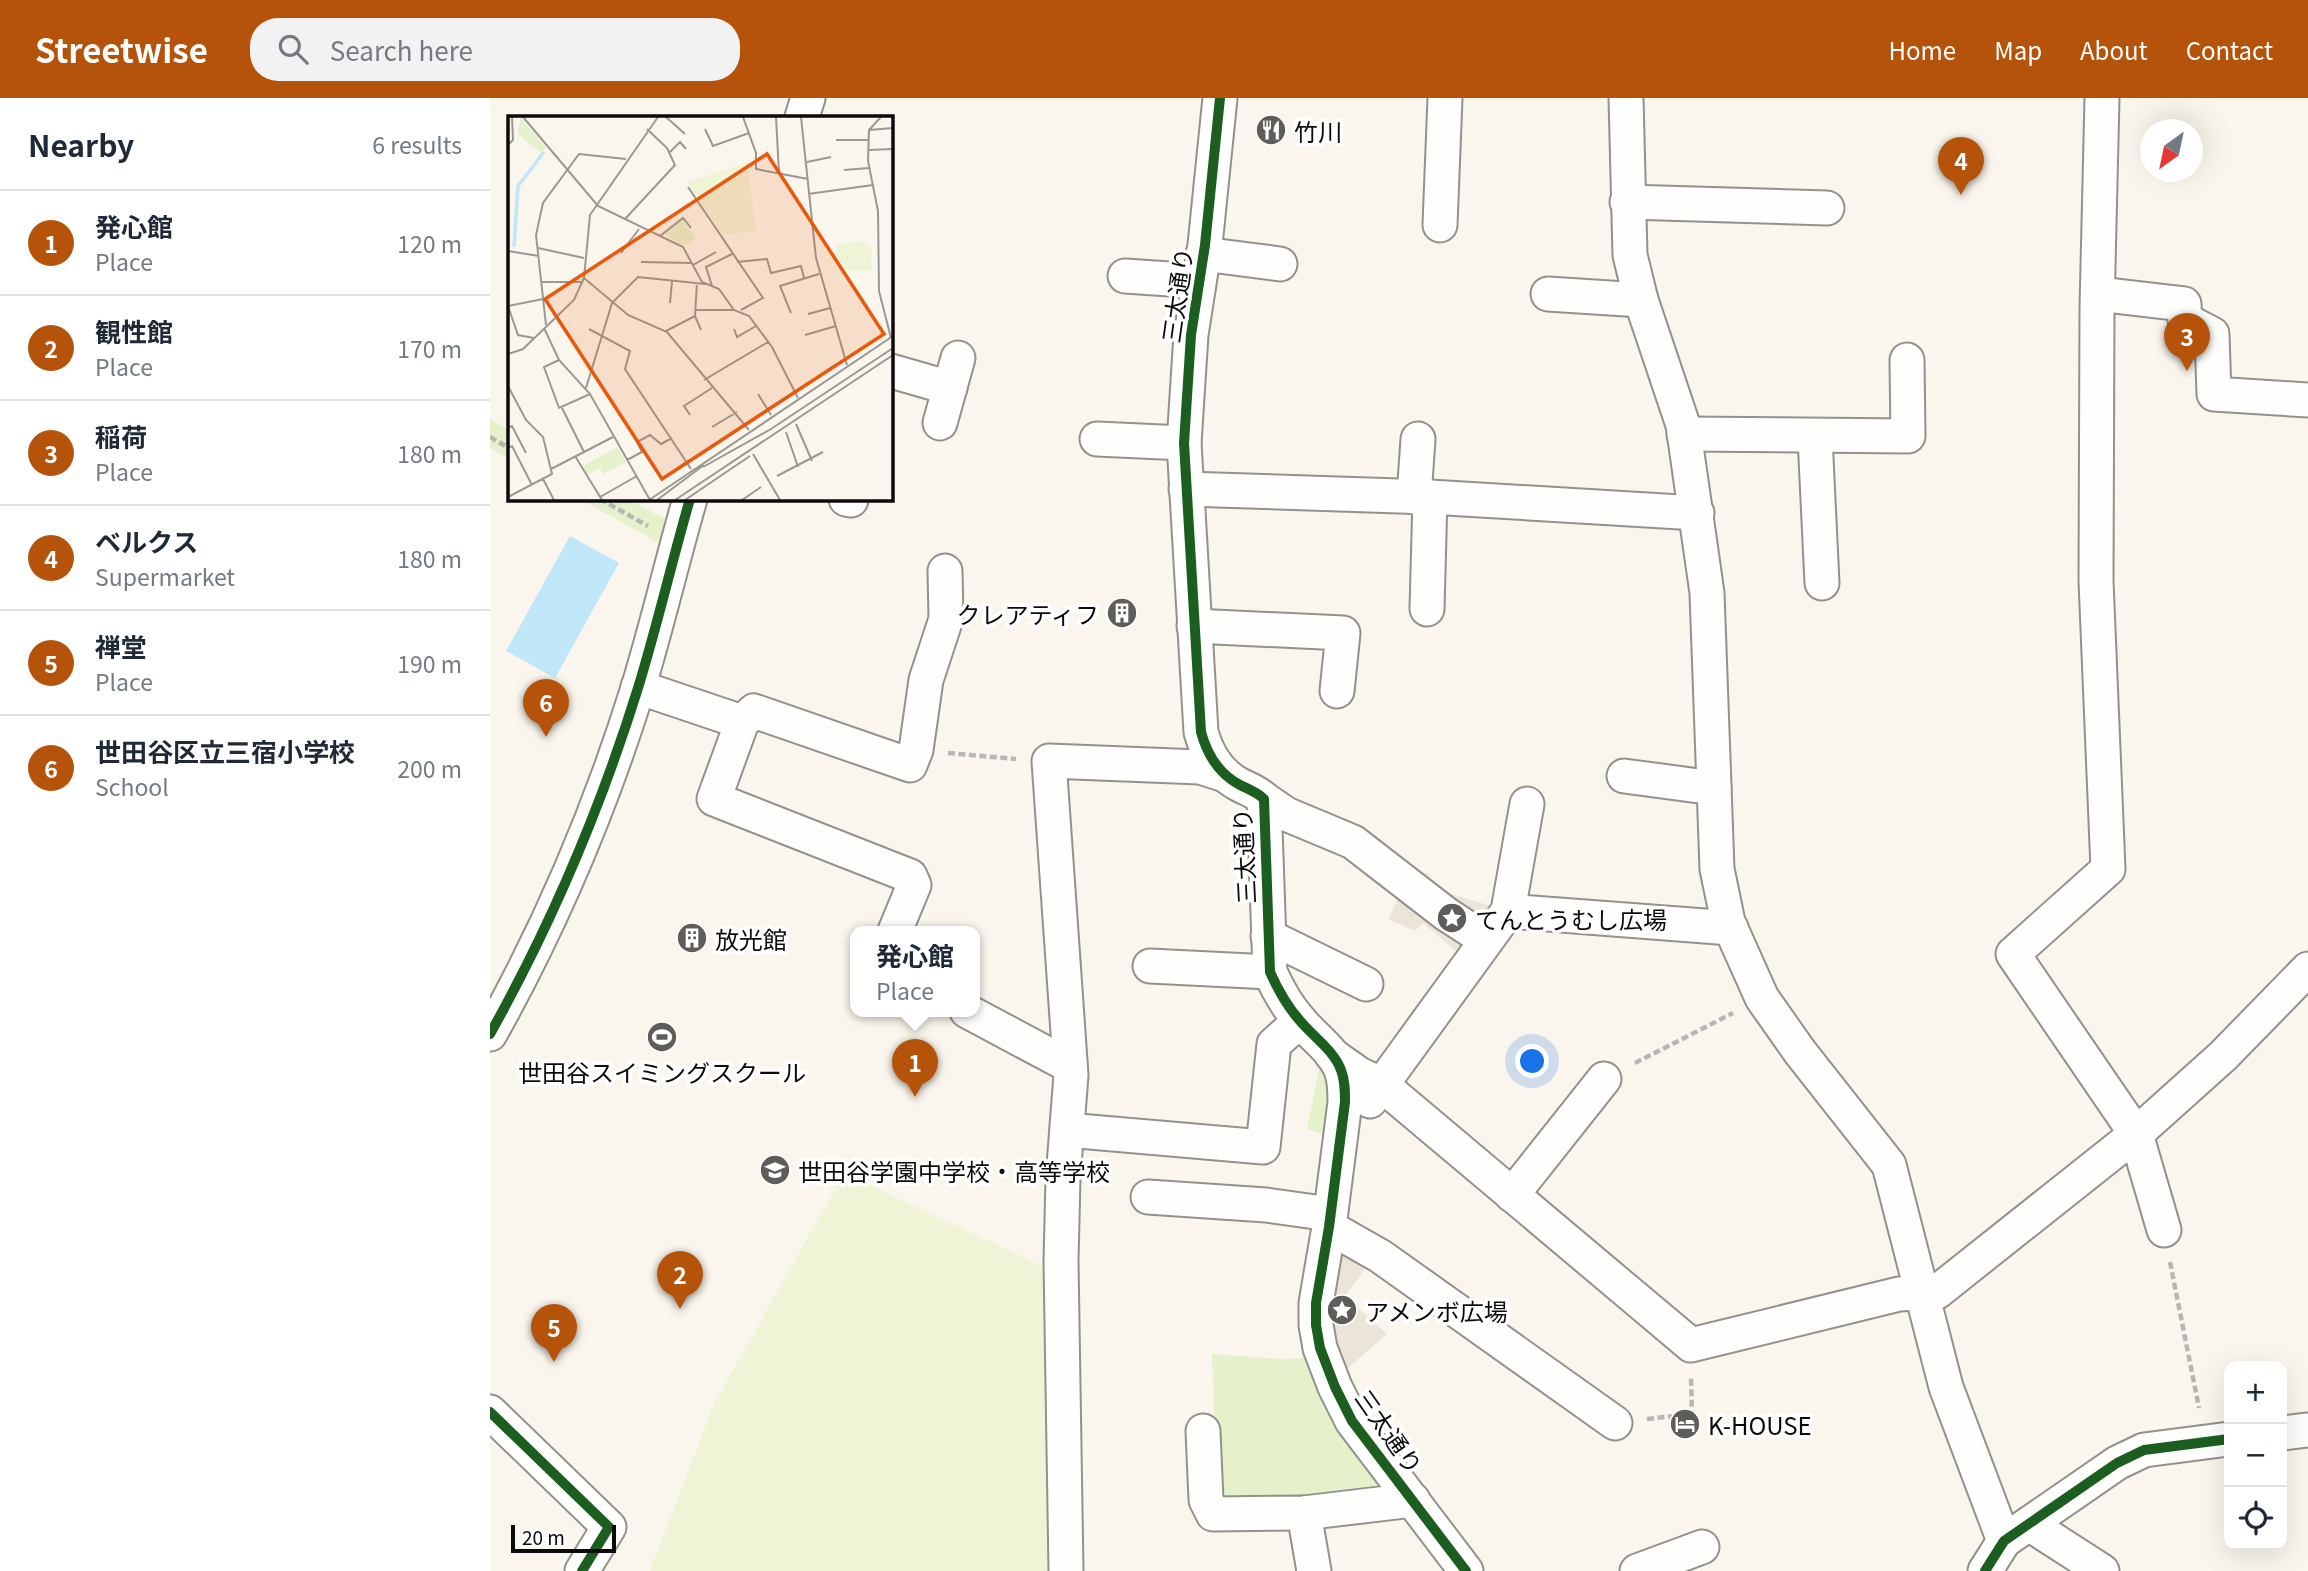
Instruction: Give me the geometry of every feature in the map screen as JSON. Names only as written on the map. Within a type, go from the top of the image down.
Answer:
[{"type":"street","points":[[802,116],[808,98]]},
{"type":"street","name":"三太通り","points":[[1220,98],[1191,335],[1184,443],[1201,733],[1214,763],[1225,775],[1264,799],[1270,972],[1282,996],[1300,1021],[1332,1055],[1340,1068],[1344,1083],[1345,1102],[1339,1151],[1316,1303],[1320,1348],[1335,1388],[1352,1421],[1466,1571]]},
{"type":"street","points":[[1440,225],[1445,98]]},
{"type":"street","points":[[1626,98],[1630,256],[1684,434],[1697,513],[1707,593],[1717,869],[1731,928],[1762,998],[1800,1052],[1889,1165],[1946,1387],[2016,1533],[2102,1571]]},
{"type":"street","points":[[2102,98],[2096,581],[2108,869],[2013,954],[2136,1134],[2164,1230]]},
{"type":"street","points":[[1627,202],[1827,208]]},
{"type":"street","points":[[1125,276],[1201,268],[1280,264]]},
{"type":"street","points":[[1548,294],[1642,300]]},
{"type":"street","points":[[2098,294],[2184,304],[2185,320],[2212,334],[2214,394],[2308,400]]},
{"type":"street","points":[[1684,434],[1908,436],[1907,360]]},
{"type":"street","points":[[892,371],[954,373],[940,423]]},
{"type":"street","points":[[1815,437],[1822,583]]},
{"type":"street","points":[[1097,439],[1184,443]]},
{"type":"street","points":[[1418,439],[1427,609]]},
{"type":"street","points":[[1186,489],[1422,497],[1697,513]]},
{"type":"street","points":[[490,1034],[538,942],[601,794],[638,687],[690,500]]},
{"type":"street","points":[[897,926],[914,885],[910,876],[714,799],[742,722],[754,712],[913,757],[926,680],[946,619],[945,570]]},
{"type":"street","points":[[1194,625],[1343,634],[1336,691]]},
{"type":"street","points":[[638,687],[742,722]]},
{"type":"street","points":[[1066,1571],[1061,1261],[1070,1066],[1049,761],[1200,767],[1225,775]]},
{"type":"street","points":[[1624,776],[1714,788]]},
{"type":"street","points":[[1264,799],[1286,814],[1353,842],[1446,914],[1486,940]]},
{"type":"street","points":[[1339,1151],[1354,1124],[1508,911],[1527,804]]},
{"type":"street","points":[[1508,911],[1731,928]]},
{"type":"street","points":[[1268,936],[1366,984]]},
{"type":"street","points":[[1150,966],[1270,972]]},
{"type":"street","points":[[1332,1055],[1359,1074],[1382,1085],[1691,1345],[1899,1294],[1937,1292],[2136,1134],[2223,1056],[2308,969]]},
{"type":"street","points":[[978,1017],[1070,1066]]},
{"type":"street","points":[[1067,1130],[1263,1147],[1274,1044],[1300,1021]]},
{"type":"street","points":[[1512,1195],[1604,1079]]},
{"type":"street","points":[[1148,1197],[1266,1205],[1329,1221],[1615,1423]]},
{"type":"street","points":[[492,1418],[610,1527],[582,1571]]},
{"type":"street","points":[[2287,1432],[2308,1430]]},
{"type":"street","points":[[1203,1431],[1206,1500],[1213,1514],[1304,1513],[1413,1500]]},
{"type":"street","points":[[1985,1571],[2016,1533],[2117,1463],[2144,1450],[2218,1440]]},
{"type":"street","points":[[1304,1513],[1314,1571]]},
{"type":"street","points":[[1637,1571],[1702,1547]]},
{"type":"path","points":[[490,438],[508,447]]},
{"type":"path","points":[[602,500],[678,542]]},
{"type":"path","points":[[913,757],[1049,761]]},
{"type":"path","points":[[1604,1079],[1762,998]]},
{"type":"path","points":[[2164,1230],[2218,1440]]},
{"type":"path","points":[[1615,1423],[1692,1414],[1691,1345]]},
{"type":"green space","points":[[490,419],[508,429],[508,458],[490,448]]},
{"type":"green space","points":[[582,500],[631,500],[668,521],[661,544]]},
{"type":"green space","points":[[1321,1061],[1333,1076],[1327,1135],[1307,1129]]},
{"type":"green space","points":[[844,1173],[1048,1269],[1052,1571],[650,1571],[714,1404]]},
{"type":"green space","points":[[1212,1354],[1284,1359],[1313,1357],[1384,1482],[1379,1496],[1227,1509],[1217,1496]]},
{"type":"shaded area","name":"てんとうむし広場","points":[[1397,866],[1428,874],[1427,885],[1437,890],[1495,907],[1465,959],[1423,923],[1415,931],[1388,919],[1404,887]]},
{"type":"shaded area","name":"アメンボ広場","points":[[1340,1242],[1371,1261],[1345,1296],[1387,1334],[1340,1375],[1323,1321]]},
{"type":"water","points":[[570,536],[619,563],[555,678],[506,651]]},
{"type":"cycle path","points":[[1220,98],[1205,245],[1191,335],[1184,443],[1201,732],[1210,756],[1220,769],[1264,799],[1270,972],[1288,1005],[1334,1057],[1343,1078],[1345,1102],[1316,1303],[1320,1348],[1352,1421],[1466,1571]]},
{"type":"cycle path","points":[[490,1034],[554,908],[608,777],[645,665],[690,500]]},
{"type":"cycle path","points":[[490,1412],[609,1527],[582,1571]]},
{"type":"cycle path","points":[[1985,1571],[2004,1541],[2117,1463],[2144,1450],[2224,1440]]},
{"type":"place","name":"竹川","points":[[1271,130]]},
{"type":"place","name":"ベルクス","points":[[1961,195]]},
{"type":"place","name":"稲荷","points":[[2187,371]]},
{"type":"place","name":"クレアティフ","points":[[1122,613]]},
{"type":"place","name":"世田谷区立三宿小学校","points":[[546,737]]},
{"type":"place","name":"てんとうむし広場","points":[[1452,918]]},
{"type":"place","name":"放光館","points":[[692,938]]},
{"type":"place","name":"世田谷スイミングスクール","points":[[662,1037]]},
{"type":"place","name":"発心館","points":[[915,1097]]},
{"type":"place","name":"世田谷学園中学校・高等学校","points":[[775,1170]]},
{"type":"place","name":"観性館","points":[[680,1309]]},
{"type":"place","name":"アメンボ広場","points":[[1342,1310]]},
{"type":"place","name":"禅堂","points":[[554,1362]]},
{"type":"place","name":"K-HOUSE","points":[[1685,1424]]}]
